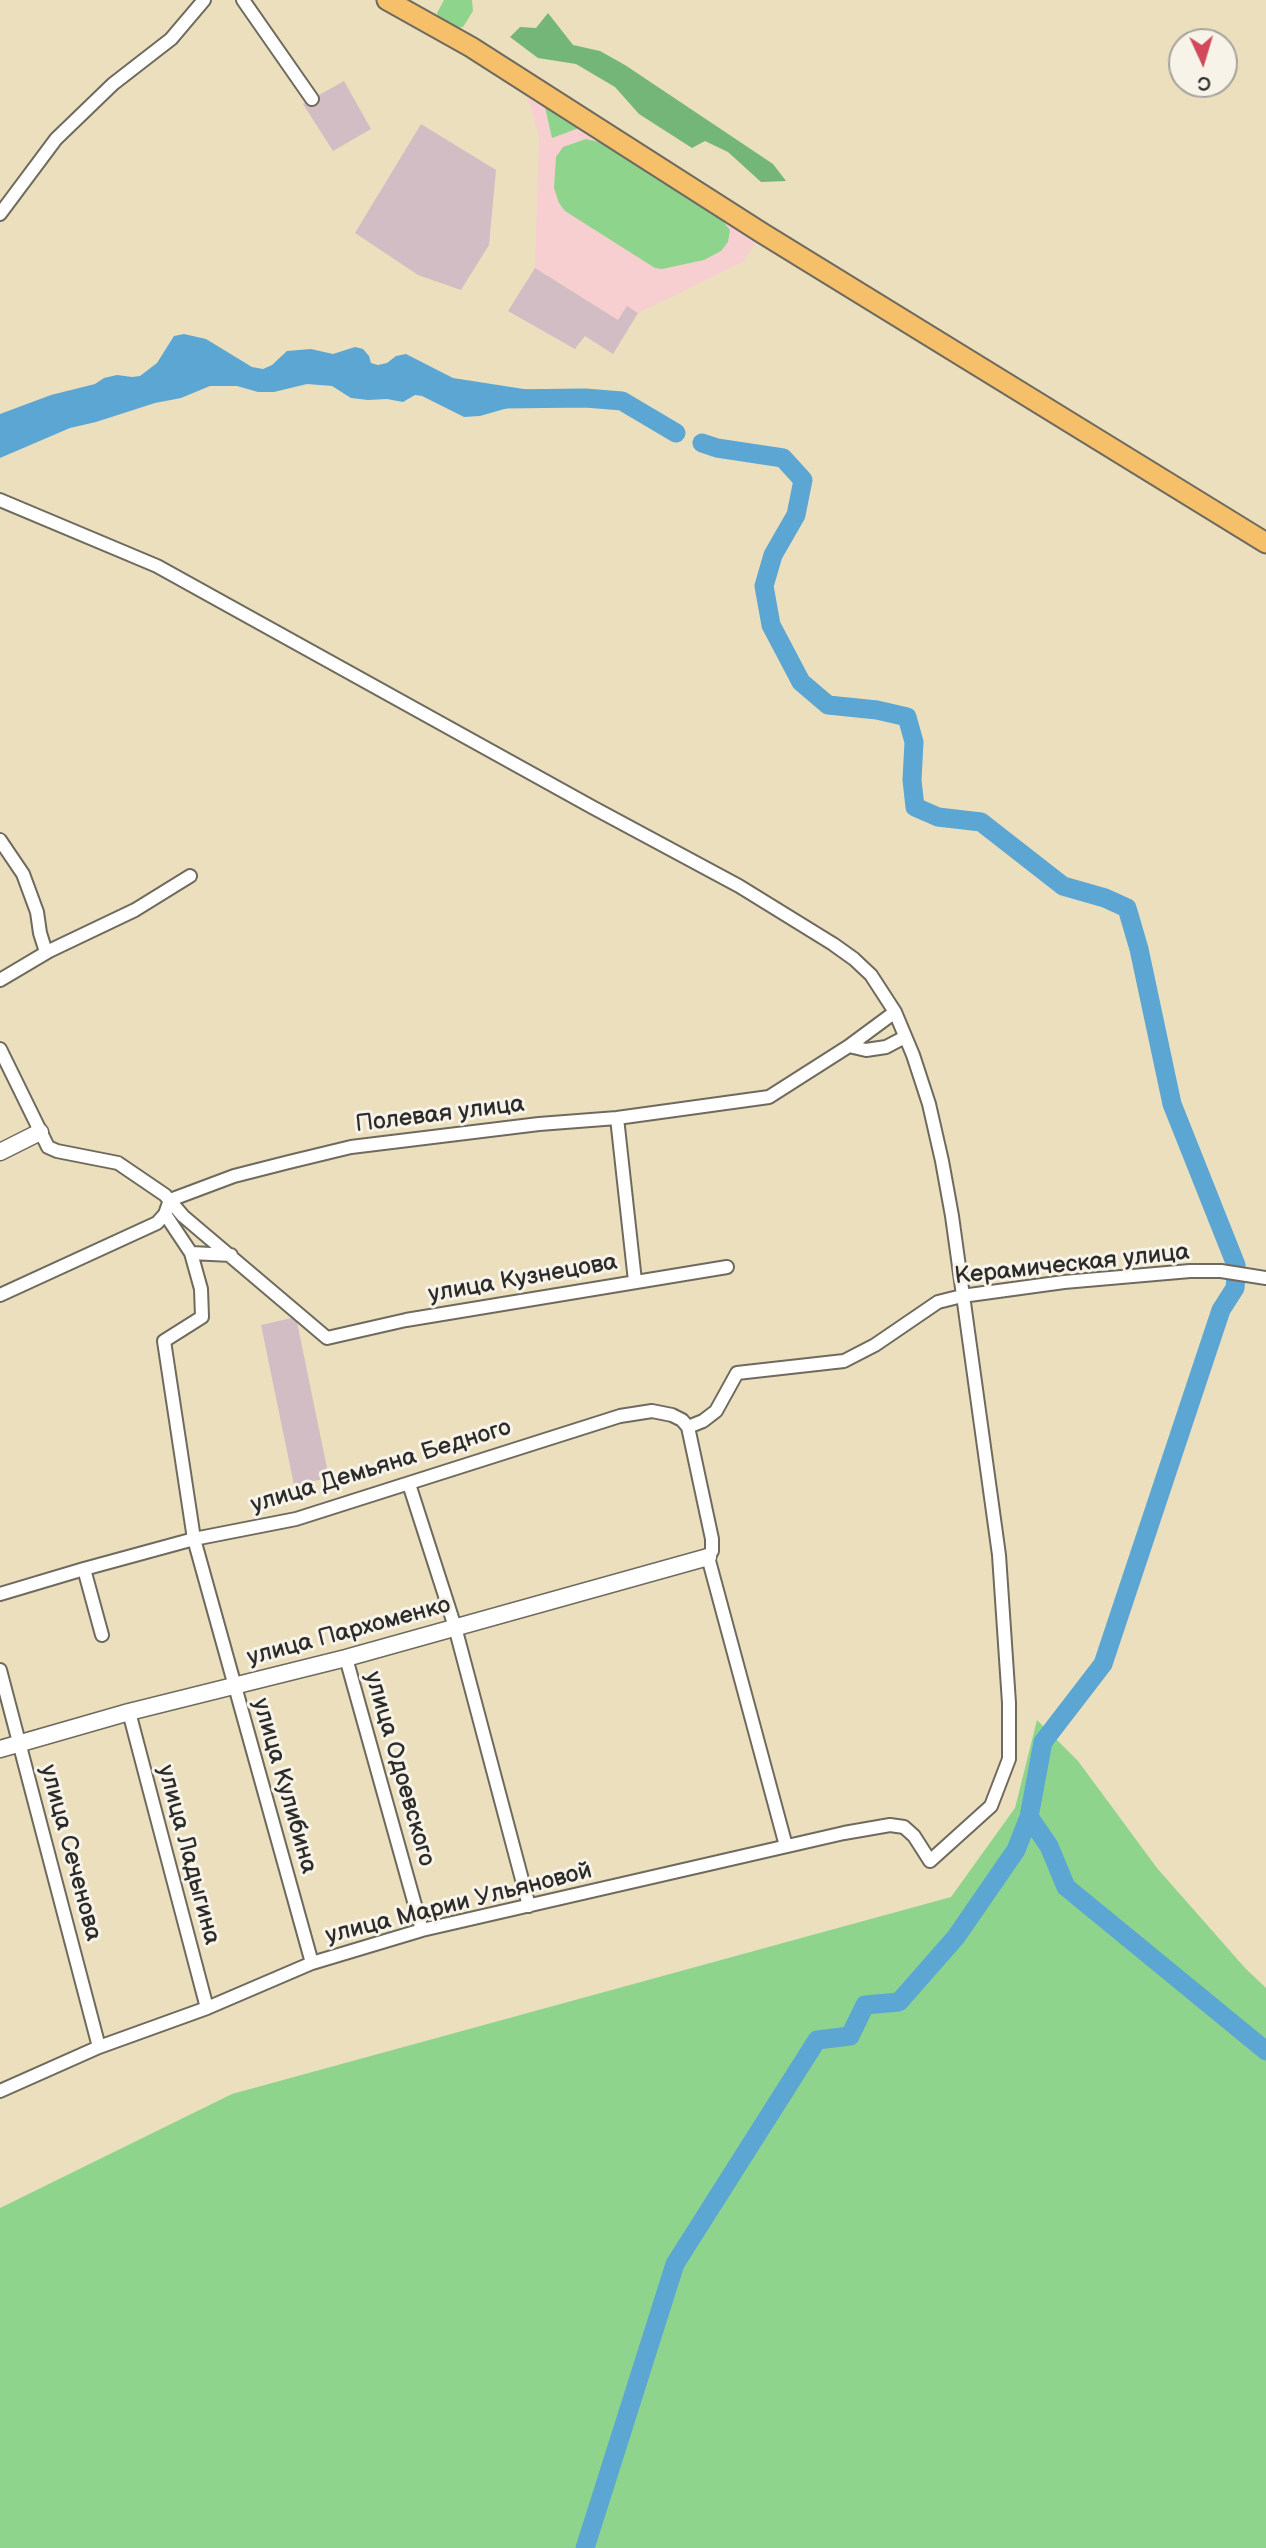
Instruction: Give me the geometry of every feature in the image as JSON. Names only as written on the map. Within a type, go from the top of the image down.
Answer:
[{"type":"main road","points":[[387,0],[471,47],[762,233],[1266,543]]},
{"type":"street","points":[[0,214],[56,139],[113,85],[171,39],[204,0]]},
{"type":"street","points":[[243,0],[312,99]]},
{"type":"street","points":[[0,500],[157,566],[739,886],[854,959],[870,975],[895,1012],[929,1104],[952,1216],[962,1296]]},
{"type":"street","points":[[0,840],[23,874],[37,912],[46,952]]},
{"type":"street","points":[[0,980],[46,952],[135,910],[190,876]]},
{"type":"street","name":"Полевая улица","points":[[170,1200],[234,1176],[351,1147],[539,1124],[617,1118],[769,1097],[849,1046],[895,1012]]},
{"type":"street","points":[[849,1046],[866,1050],[886,1046],[905,1037]]},
{"type":"street","points":[[0,1049],[48,1147],[118,1163],[170,1200],[183,1216],[231,1255]]},
{"type":"street","points":[[617,1118],[635,1281]]},
{"type":"street","points":[[0,1152],[40,1132]]},
{"type":"street","points":[[0,1294],[157,1223],[170,1200]]},
{"type":"street","points":[[165,1213],[191,1253],[231,1255]]},
{"type":"street","name":"улица Кулибина","points":[[191,1253],[201,1289],[202,1317],[164,1340],[194,1539],[312,1963]]},
{"type":"street","name":"улица Кузнецова","points":[[231,1255],[327,1338],[406,1320],[727,1268]]},
{"type":"street","name":"Керамическая улица","points":[[688,1427],[703,1422],[716,1412],[737,1373],[844,1361],[875,1345],[939,1302],[962,1296],[1064,1282],[1190,1271],[1221,1271],[1266,1278]]},
{"type":"street","name":"улица Марии Ульяновой","points":[[0,2091],[99,2047],[207,2008],[312,1963],[422,1930],[844,1833],[904,1827],[914,1836],[930,1861],[992,1806],[1009,1759],[1009,1703],[999,1555],[962,1296]]},
{"type":"street","name":"улица Демьяна Бедного","points":[[0,1594],[194,1539],[296,1519],[637,1412],[652,1410],[672,1415],[688,1427]]},
{"type":"street","points":[[688,1427],[712,1539],[712,1551],[708,1558],[786,1846]]},
{"type":"street","points":[[409,1483],[455,1628],[530,1906]]},
{"type":"street","name":"улица Пархоменко","points":[[0,1749],[129,1712],[346,1658],[708,1558]]},
{"type":"street","points":[[84,1569],[102,1635]]},
{"type":"street","name":"улица Одоевского","points":[[346,1658],[422,1930]]},
{"type":"street","name":"улица Сеченова","points":[[0,1670],[99,2047]]},
{"type":"street","name":"улица Ладыгина","points":[[129,1712],[207,2008]]},
{"type":"shaded area","points":[[344,81],[371,129],[333,151],[303,104]]},
{"type":"shaded area","points":[[527,95],[756,243],[743,262],[638,313],[613,354],[585,336],[575,349],[508,311],[535,268],[539,136]]},
{"type":"shaded area","points":[[421,124],[496,170],[489,245],[461,290],[418,275],[355,233]]},
{"type":"shaded area","points":[[535,268],[618,320],[627,306],[638,313],[613,354],[585,336],[575,349],[508,311]]},
{"type":"shaded area","points":[[296,1317],[329,1478],[294,1485],[261,1325]]},
{"type":"green space","points":[[444,0],[472,0],[473,11],[463,27],[456,28],[438,18],[437,13]]},
{"type":"green space","points":[[548,13],[573,45],[600,51],[625,65],[773,164],[786,181],[761,182],[728,152],[705,141],[692,148],[639,114],[615,87],[576,64],[538,58],[510,37],[520,27],[536,28]]},
{"type":"green space","points":[[545,107],[579,128],[552,138]]},
{"type":"green space","points":[[586,139],[599,142],[722,220],[730,230],[728,242],[721,251],[704,260],[662,269],[655,268],[565,211],[554,188],[556,157],[563,147]]},
{"type":"green space","points":[[1037,1720],[1078,1761],[1157,1868],[1266,1988],[1266,2548],[0,2548],[0,2208],[232,2094],[951,1897],[1015,1808]]},
{"type":"water","points":[[184,334],[206,339],[252,367],[263,369],[272,365],[287,351],[311,349],[333,354],[355,347],[363,349],[371,363],[378,365],[406,354],[453,378],[530,390],[532,396],[522,404],[480,416],[464,417],[415,395],[403,402],[351,398],[332,386],[307,384],[274,392],[258,392],[237,386],[210,386],[181,398],[70,428],[0,458],[0,414],[51,395],[95,384],[104,378],[117,375],[140,376],[157,363],[174,336]]},
{"type":"waterway","points":[[504,399],[585,398],[622,401],[676,433]]},
{"type":"waterway","points":[[702,443],[717,448],[783,458],[803,480],[796,515],[773,555],[764,586],[771,625],[801,682],[828,705],[877,710],[907,717],[914,742],[912,780],[915,807],[938,817],[981,822],[1063,886],[1105,898],[1127,908],[1139,949],[1172,1104],[1236,1265]]},
{"type":"waterway","points":[[585,2548],[675,2264],[817,2040],[850,2036],[865,2005],[899,2002],[956,1937],[1016,1850],[1029,1817],[1043,1742],[1103,1664],[1221,1310],[1235,1288],[1236,1277]]},
{"type":"waterway","points":[[1029,1817],[1049,1846],[1066,1887],[1266,2051]]}]
